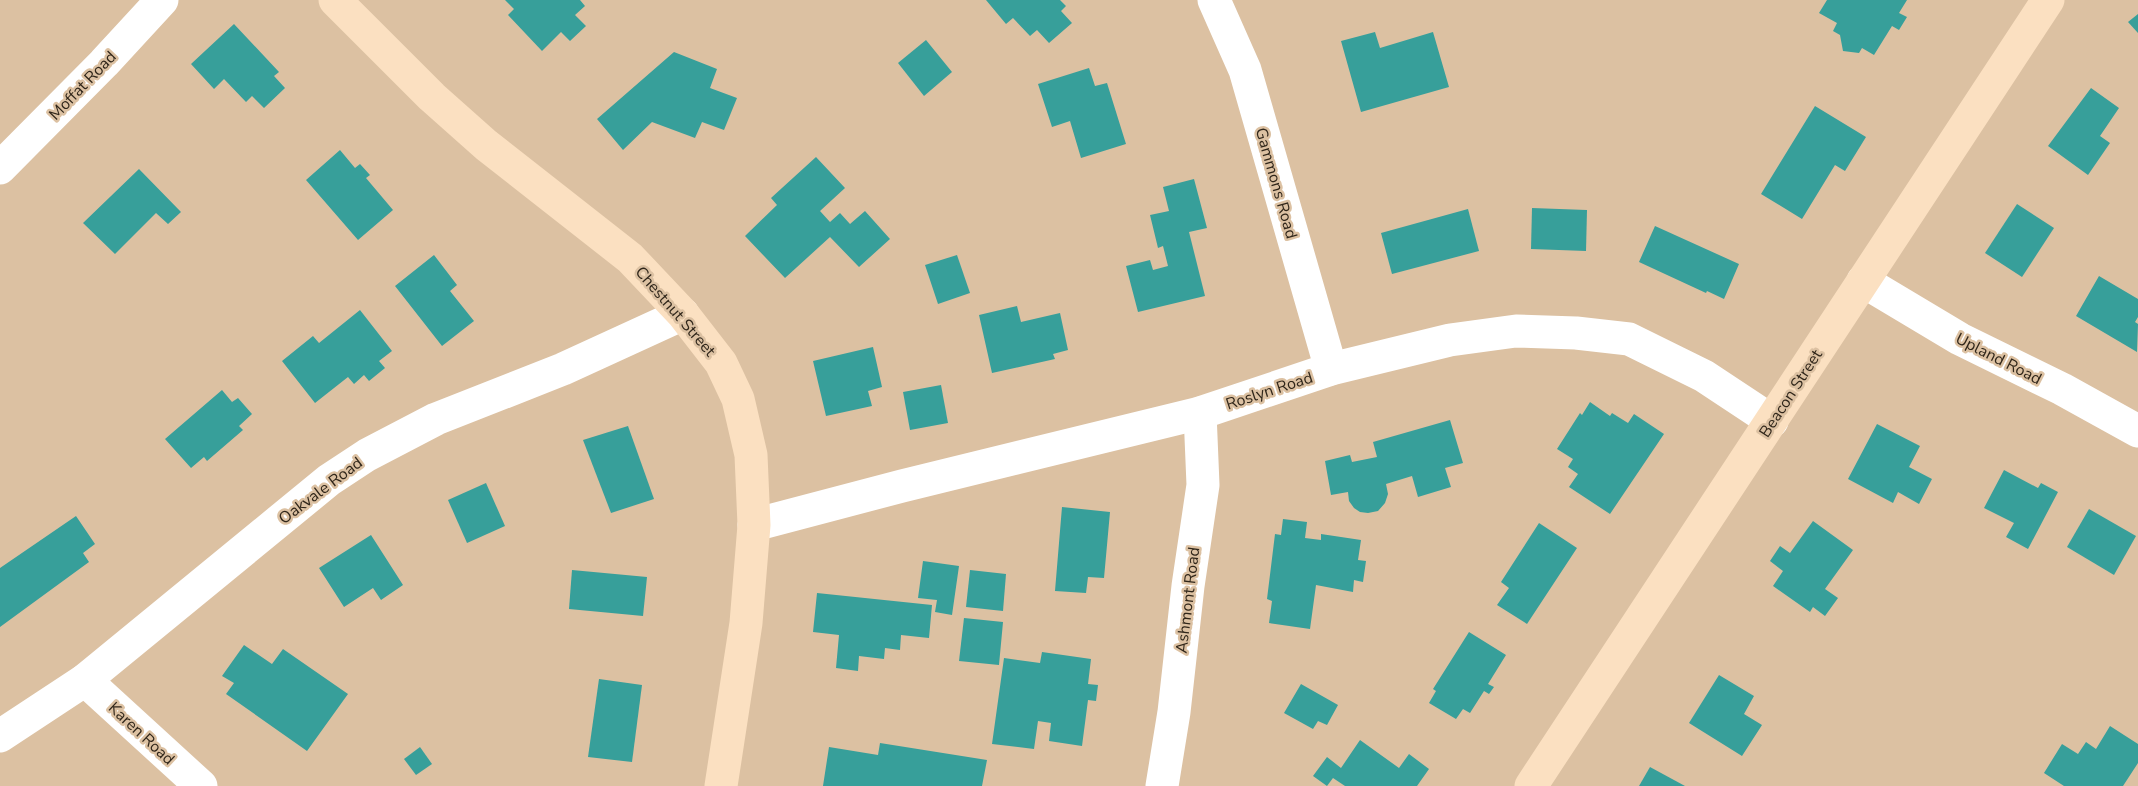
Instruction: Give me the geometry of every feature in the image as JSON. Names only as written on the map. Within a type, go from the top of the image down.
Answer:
[{"type":"main road","name":"Chestnut Street","points":[[335,0],[432,97],[486,145],[630,258],[683,314],[721,363],[738,399],[751,455],[754,525],[746,623],[721,786]]},
{"type":"main road","name":"Beacon Street","points":[[1531,786],[2048,0]]},
{"type":"street","name":"Moffat Road","points":[[0,168],[104,63],[162,0]]},
{"type":"street","name":"Gammons Road","points":[[1214,0],[1245,70],[1331,369]]},
{"type":"street","name":"Upland Road","points":[[1863,280],[1960,339],[2061,389],[2138,431]]},
{"type":"street","name":"Oakvale Road","points":[[0,736],[85,680],[329,480],[367,455],[436,419],[564,369],[683,314]]},
{"type":"street","name":"Roslyn Road","points":[[754,525],[1200,413],[1331,369],[1450,340],[1516,331],[1576,333],[1629,339],[1704,376],[1772,421]]},
{"type":"street","name":"Ashmont Road","points":[[1162,786],[1174,712],[1188,586],[1203,485],[1200,413]]},
{"type":"street","name":"Karen Road","points":[[85,680],[201,786]]},
{"type":"building","points":[[505,0],[580,0],[585,6],[575,15],[586,26],[570,41],[561,32],[542,51],[508,15],[514,9]]},
{"type":"building","points":[[986,0],[1060,0],[1066,6],[1061,11],[1072,23],[1049,43],[1037,30],[1030,36],[1013,18],[1006,24]]},
{"type":"building","points":[[1827,0],[1907,0],[1899,13],[1907,17],[1899,30],[1892,26],[1874,55],[1862,48],[1859,53],[1843,51],[1840,35],[1833,31],[1837,23],[1819,13]]},
{"type":"building","points":[[2138,14],[2138,33],[2128,22]]},
{"type":"building","points":[[234,24],[279,72],[274,76],[285,88],[264,108],[252,96],[246,102],[224,79],[214,89],[191,64]]},
{"type":"building","points":[[1375,32],[1380,48],[1433,32],[1449,87],[1361,112],[1341,41]]},
{"type":"building","points":[[926,40],[952,72],[924,96],[898,63]]},
{"type":"building","points":[[674,52],[717,69],[710,88],[737,98],[724,130],[702,122],[695,138],[652,122],[623,150],[597,119]]},
{"type":"building","points":[[1089,68],[1095,86],[1107,83],[1126,144],[1081,158],[1070,121],[1052,127],[1038,84]]},
{"type":"building","points":[[2091,88],[2119,108],[2100,136],[2110,143],[2088,175],[2048,146]]},
{"type":"building","points":[[1815,106],[1866,137],[1845,171],[1835,165],[1802,219],[1761,194]]},
{"type":"building","points":[[340,150],[355,168],[360,164],[370,175],[366,178],[393,210],[358,240],[306,180]]},
{"type":"building","points":[[816,157],[845,188],[820,211],[830,222],[840,213],[850,224],[865,211],[890,239],[859,267],[830,237],[785,278],[745,236],[777,205],[771,198]]},
{"type":"building","points":[[139,169],[181,212],[168,224],[156,213],[115,254],[83,223]]},
{"type":"building","points":[[1194,179],[1207,228],[1189,232],[1205,296],[1138,312],[1126,266],[1150,260],[1153,270],[1168,266],[1163,246],[1158,248],[1150,215],[1169,211],[1163,187]]},
{"type":"building","points":[[2017,204],[2054,228],[2022,277],[1985,253]]},
{"type":"building","points":[[1532,208],[1587,210],[1586,251],[1531,249]]},
{"type":"building","points":[[1468,209],[1479,251],[1392,274],[1381,233]]},
{"type":"building","points":[[1655,226],[1739,264],[1724,299],[1639,262]]},
{"type":"building","points":[[434,255],[457,285],[450,291],[474,321],[442,346],[395,286]]},
{"type":"building","points":[[957,255],[970,293],[938,304],[925,265]]},
{"type":"building","points":[[2099,276],[2138,299],[2138,317],[2135,322],[2138,324],[2137,352],[2076,316]]},
{"type":"building","points":[[1017,306],[1021,322],[1060,313],[1068,350],[1053,354],[1055,359],[992,373],[979,315]]},
{"type":"building","points":[[360,310],[392,351],[379,361],[385,368],[369,381],[364,375],[354,384],[348,377],[315,403],[282,361],[313,336],[319,343]]},
{"type":"building","points":[[873,347],[882,387],[868,391],[872,406],[826,416],[813,361]]},
{"type":"building","points":[[941,385],[948,423],[910,430],[903,392]]},
{"type":"building","points":[[222,390],[232,402],[238,398],[252,414],[239,426],[243,430],[207,461],[204,457],[191,468],[165,439]]},
{"type":"building","points":[[1590,402],[1610,416],[1612,413],[1628,423],[1634,414],[1664,434],[1610,514],[1569,487],[1578,474],[1568,467],[1573,459],[1557,449],[1580,413],[1582,415]]},
{"type":"building","points":[[1450,420],[1463,463],[1445,468],[1451,487],[1418,497],[1412,476],[1386,484],[1388,494],[1385,503],[1378,511],[1368,513],[1354,508],[1349,501],[1348,492],[1331,495],[1325,461],[1350,455],[1352,462],[1377,457],[1373,442]]},
{"type":"building","points":[[1877,424],[1920,446],[1909,467],[1932,479],[1919,504],[1898,492],[1893,503],[1848,479]]},
{"type":"building","points":[[628,426],[654,499],[611,513],[583,440]]},
{"type":"building","points":[[2004,470],[2038,488],[2041,483],[2058,492],[2028,549],[2006,537],[2014,523],[1984,508]]},
{"type":"building","points":[[486,483],[505,526],[467,543],[448,500]]},
{"type":"building","points":[[1062,507],[1110,512],[1104,578],[1088,577],[1086,593],[1055,591]]},
{"type":"building","points":[[2089,509],[2136,536],[2114,575],[2067,547]]},
{"type":"building","points":[[76,516],[95,544],[83,553],[89,562],[0,627],[0,568]]},
{"type":"building","points":[[1283,519],[1307,522],[1305,538],[1321,540],[1321,534],[1361,540],[1358,560],[1366,561],[1363,582],[1354,580],[1353,592],[1316,585],[1310,629],[1269,623],[1272,601],[1267,599],[1275,534],[1281,535]]},
{"type":"building","points":[[1813,521],[1853,550],[1825,589],[1838,598],[1825,616],[1813,607],[1810,612],[1773,586],[1783,571],[1770,561],[1780,546],[1790,553]]},
{"type":"building","points":[[1539,523],[1577,548],[1527,624],[1497,605],[1509,588],[1501,582]]},
{"type":"building","points":[[371,535],[403,585],[381,600],[373,588],[344,607],[319,568]]},
{"type":"building","points":[[923,561],[959,566],[952,615],[935,612],[937,600],[918,598]]},
{"type":"building","points":[[572,570],[647,577],[643,616],[569,609]]},
{"type":"building","points":[[970,570],[1006,574],[1003,611],[966,607]]},
{"type":"building","points":[[817,593],[932,605],[929,638],[901,635],[900,650],[885,648],[884,659],[859,656],[858,671],[836,668],[839,635],[813,632]]},
{"type":"building","points":[[964,618],[1003,622],[999,665],[959,661]]},
{"type":"building","points":[[1469,632],[1506,655],[1488,684],[1494,687],[1489,694],[1484,691],[1470,713],[1463,709],[1456,719],[1429,703],[1436,691],[1433,689]]},
{"type":"building","points":[[244,645],[272,664],[283,649],[348,694],[307,751],[226,694],[234,683],[222,676]]},
{"type":"building","points":[[1042,652],[1091,659],[1088,684],[1098,685],[1096,701],[1088,700],[1082,746],[1049,741],[1051,723],[1038,721],[1034,749],[992,744],[1004,658],[1040,663]]},
{"type":"building","points":[[1719,675],[1754,696],[1744,714],[1762,725],[1742,756],[1689,723]]},
{"type":"building","points":[[599,679],[642,685],[632,762],[588,757]]},
{"type":"building","points":[[1301,684],[1338,705],[1327,725],[1318,721],[1313,729],[1284,713]]},
{"type":"building","points":[[2110,726],[2138,744],[2138,763],[2123,786],[2064,786],[2044,773],[2062,744],[2078,754],[2086,742],[2096,749]]},
{"type":"building","points":[[1360,740],[1399,768],[1409,754],[1429,769],[1417,786],[1345,786],[1333,778],[1327,786],[1313,776],[1327,757],[1341,768]]},
{"type":"building","points":[[880,743],[987,760],[982,786],[823,786],[829,747],[878,755]]},
{"type":"building","points":[[420,747],[432,764],[416,775],[404,759]]},
{"type":"building","points":[[1650,767],[1685,786],[1639,786]]}]
